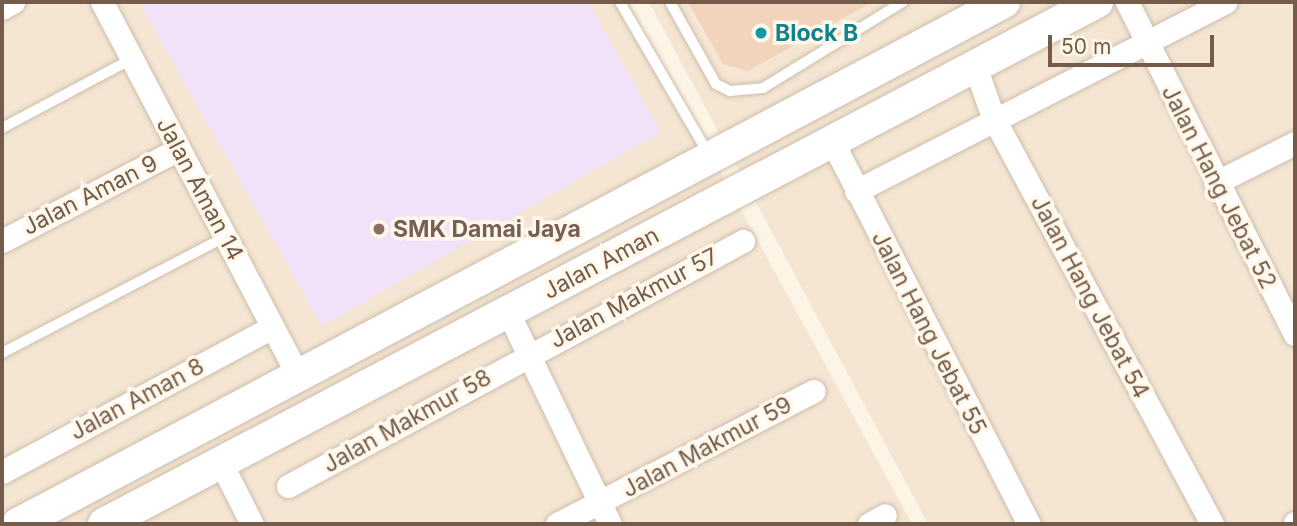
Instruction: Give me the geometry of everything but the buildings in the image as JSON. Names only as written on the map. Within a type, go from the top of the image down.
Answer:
[{"type":"main road","name":"Jalan Aman","points":[[18,524],[710,158],[968,15],[1004,2]]},
{"type":"main road","name":"Jalan Aman","points":[[104,524],[1097,2]]},
{"type":"street","points":[[2,8],[13,2]]},
{"type":"street","name":"Jalan Aman 14","points":[[102,2],[298,376]]},
{"type":"street","name":"Jalan Hang Jebat 52","points":[[1127,2],[1215,183],[1295,334]]},
{"type":"street","points":[[856,191],[993,117],[1146,44],[1226,2]]},
{"type":"street","name":"Jalan Hang Jebat 54","points":[[975,66],[993,117],[1212,524]]},
{"type":"street","name":"Jalan Hang Jebat 55","points":[[832,141],[1028,524]]},
{"type":"street","points":[[1215,183],[1295,143]]},
{"type":"street","name":"Jalan Aman 9","points":[[2,241],[179,149]]},
{"type":"street","name":"Jalan Makmur 57","points":[[526,355],[743,241]]},
{"type":"street","points":[[508,312],[526,355],[610,524]]},
{"type":"street","name":"Jalan Aman 8","points":[[2,472],[272,327]]},
{"type":"street","name":"Jalan Makmur 58","points":[[288,486],[526,355]]},
{"type":"street","name":"Jalan Makmur 59","points":[[557,524],[814,391]]},
{"type":"street","points":[[221,463],[252,524]]},
{"type":"lane","points":[[620,2],[710,158]]},
{"type":"lane","points":[[670,2],[716,84],[730,91],[763,88],[903,2]]},
{"type":"lane","points":[[2,128],[132,59]]},
{"type":"lane","points":[[2,353],[225,237]]},
{"type":"shaded area","points":[[2,2],[628,2],[912,524],[2,524]]},
{"type":"shaded area","name":"SMK Damai Jaya","points":[[139,2],[588,2],[661,132],[322,326]]},
{"type":"shaded area","points":[[649,2],[1295,2],[1295,524],[928,524]]},
{"type":"place","name":"Block B","points":[[761,33]]},
{"type":"place","name":"SMK Damai Jaya","points":[[379,229]]}]
